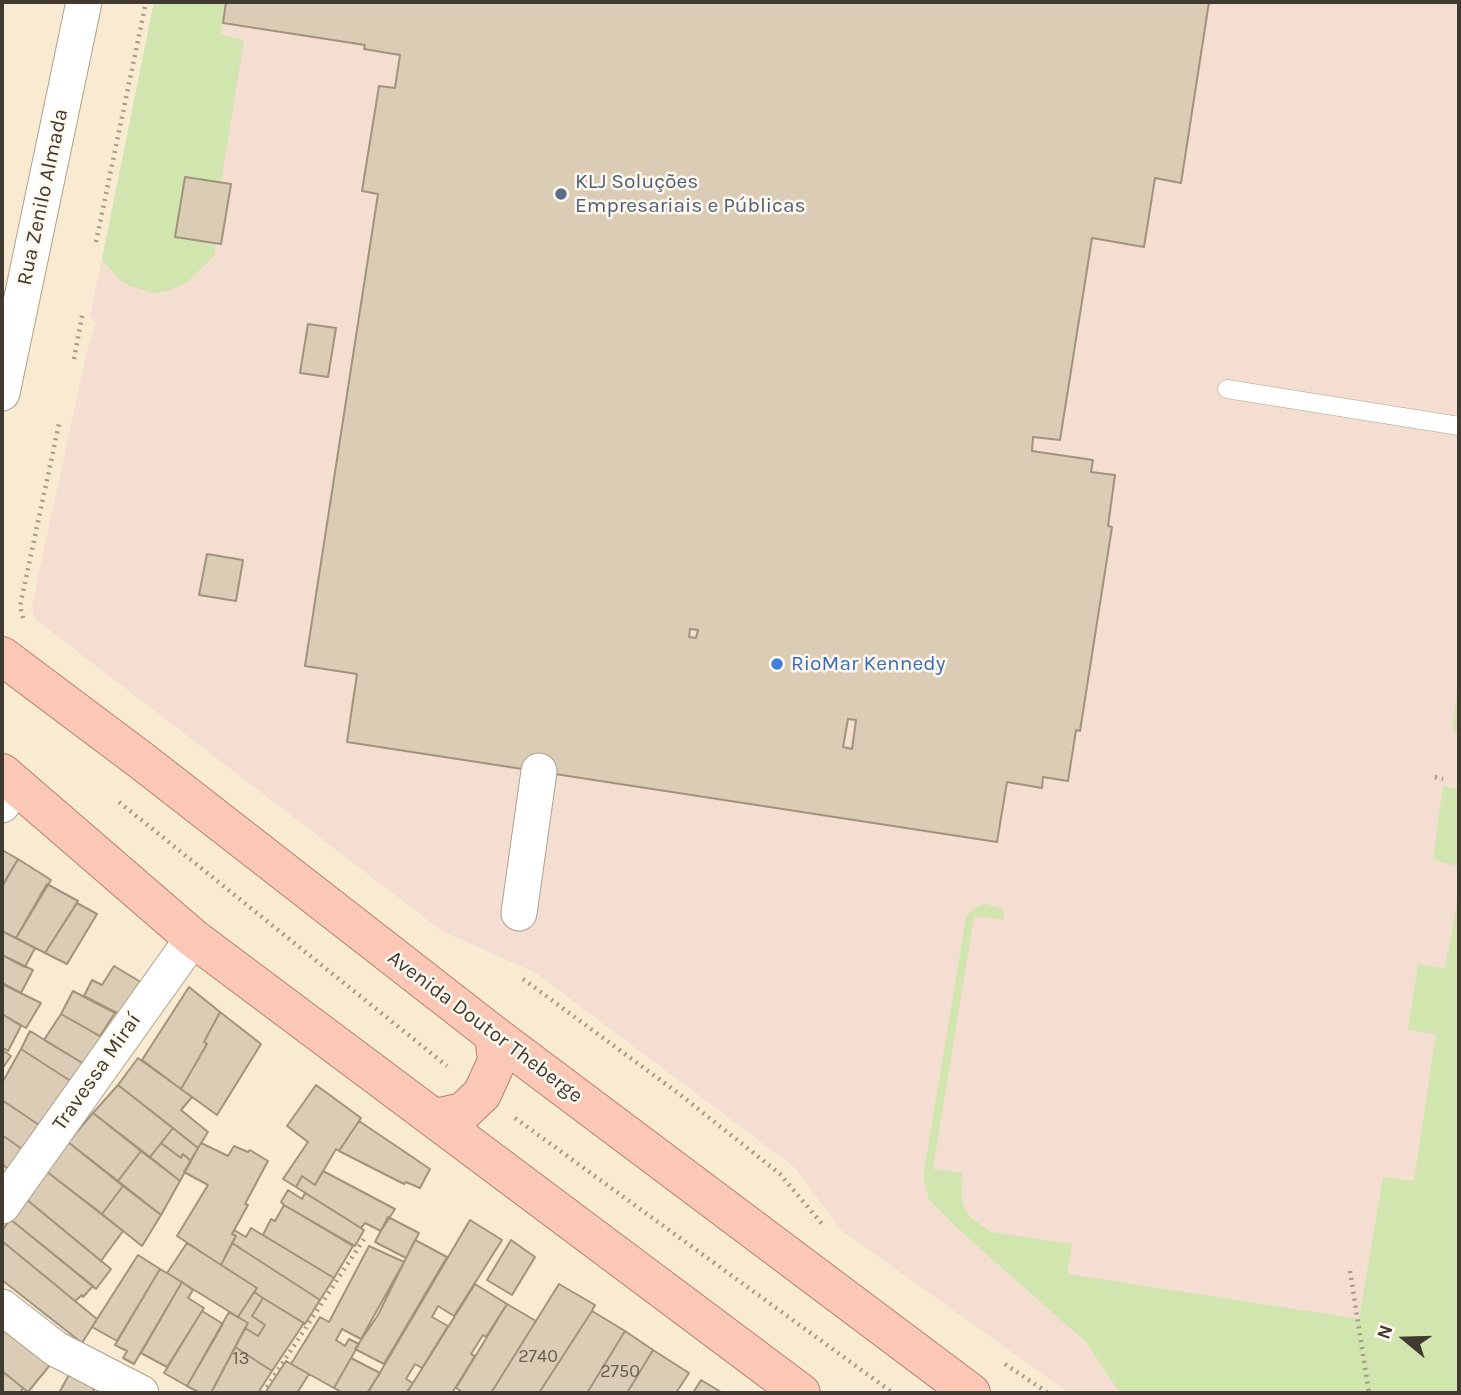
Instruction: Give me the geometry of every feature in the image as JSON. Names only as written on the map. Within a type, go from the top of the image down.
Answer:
[{"type":"main road","name":"Avenida Doutor Theberge","points":[[2,656],[142,761],[494,1035],[971,1393]]},
{"type":"main road","points":[[6,787],[193,937],[801,1393]]},
{"type":"main road","points":[[435,1118],[463,1112],[481,1094],[497,1060],[494,1035]]},
{"type":"street","name":"Rua Zenilo Almada","points":[[2,393],[84,2]]},
{"type":"street","points":[[519,913],[539,771]]},
{"type":"street","name":"Travessa Miraí","points":[[2,1206],[193,937]]},
{"type":"street","points":[[2,1307],[56,1349],[141,1393]]},
{"type":"lane","points":[[1227,389],[1459,426]]},
{"type":"path","points":[[96,242],[146,2]]},
{"type":"path","points":[[74,359],[83,311]]},
{"type":"path","points":[[24,621],[20,606],[59,424]]},
{"type":"path","points":[[1435,777],[1443,779]]},
{"type":"path","points":[[117,800],[481,1094],[894,1393]]},
{"type":"path","points":[[523,979],[678,1093],[780,1174],[826,1229]]},
{"type":"path","points":[[263,1393],[366,1236]]},
{"type":"path","points":[[1350,1271],[1369,1393]]},
{"type":"path","points":[[995,1357],[1048,1393]]},
{"type":"shaded area","name":"RioMar Kennedy","points":[[154,2],[1459,2],[1459,1393],[1069,1393],[841,1230],[794,1167],[536,973],[442,931],[35,619],[32,605],[87,351],[96,323],[90,316]]},
{"type":"green space","points":[[154,2],[226,2],[220,34],[244,40],[221,182],[185,177],[175,237],[215,244],[215,255],[186,283],[154,293],[120,280],[102,260]]},
{"type":"green space","points":[[1459,680],[1459,732],[1456,733],[1453,730],[1453,721]]},
{"type":"green space","points":[[1443,786],[1459,789],[1459,866],[1433,860]]},
{"type":"green space","points":[[1459,891],[1459,1393],[1120,1393],[1086,1342],[929,1200],[923,1177],[966,917],[974,908],[985,904],[1003,909],[1004,920],[974,916],[933,1169],[963,1173],[961,1195],[965,1210],[972,1219],[991,1232],[1072,1244],[1067,1274],[1359,1319],[1383,1177],[1414,1181],[1436,1034],[1408,1030],[1418,964],[1445,969]]},
{"type":"building","points":[[226,2],[1209,2],[1181,183],[1155,178],[1144,247],[1092,238],[1060,440],[1033,437],[1032,451],[1093,460],[1091,472],[1115,475],[1108,526],[1112,527],[1080,731],[1076,730],[1068,781],[1043,777],[1042,788],[1007,782],[997,842],[347,742],[357,674],[305,666],[378,194],[362,191],[379,86],[395,88],[400,55],[364,49],[365,45],[223,23]],"holes":[[[690,629],[698,630],[696,638],[689,637]],[[848,719],[856,720],[852,749],[843,747]]]},
{"type":"building","points":[[185,177],[231,184],[221,244],[175,237]]},
{"type":"building","points":[[308,324],[336,328],[328,377],[300,373]]},
{"type":"building","points":[[207,554],[243,560],[236,601],[199,595]]},
{"type":"building","points":[[2,850],[18,859],[2,887]]},
{"type":"building","points":[[18,859],[51,880],[16,938],[2,931],[2,886]]},
{"type":"building","points":[[47,884],[78,901],[45,953],[16,938]]},
{"type":"building","points":[[77,903],[97,914],[67,964],[45,953]]},
{"type":"building","points":[[2,931],[35,948],[25,967],[2,955]]},
{"type":"building","points":[[2,955],[33,970],[21,993],[2,983]]},
{"type":"building","points":[[114,966],[144,984],[123,1016],[84,996],[92,980],[102,985]]},
{"type":"building","points":[[2,984],[41,1003],[26,1028],[2,1014]]},
{"type":"building","points":[[189,987],[220,1012],[204,1042],[207,1044],[181,1089],[142,1060]]},
{"type":"building","points":[[73,991],[115,1013],[100,1036],[61,1014]]},
{"type":"building","points":[[220,1012],[261,1044],[217,1115],[181,1089],[207,1044],[204,1042]]},
{"type":"building","points":[[2,1014],[21,1026],[8,1051],[2,1047]]},
{"type":"building","points":[[61,1014],[103,1038],[84,1064],[44,1040]]},
{"type":"building","points":[[30,1031],[84,1064],[72,1082],[21,1049]]},
{"type":"building","points":[[21,1049],[72,1082],[39,1125],[2,1100],[2,1083]]},
{"type":"building","points":[[2,1050],[11,1056],[2,1069]]},
{"type":"building","points":[[138,1058],[192,1097],[181,1110],[208,1132],[198,1148],[118,1085]]},
{"type":"building","points":[[118,1085],[173,1128],[150,1157],[93,1113]]},
{"type":"building","points":[[316,1085],[361,1118],[339,1151],[336,1149],[315,1185],[302,1176],[296,1187],[283,1179],[308,1142],[287,1126]]},
{"type":"building","points":[[2,1100],[39,1125],[22,1149],[2,1135]]},
{"type":"building","points":[[93,1113],[141,1151],[118,1181],[68,1142]]},
{"type":"building","points":[[359,1121],[430,1169],[420,1188],[406,1182],[404,1184],[339,1151]]},
{"type":"building","points":[[173,1128],[198,1148],[191,1161],[183,1154],[181,1158],[161,1143]]},
{"type":"building","points":[[2,1135],[22,1149],[8,1169],[2,1164]]},
{"type":"building","points":[[68,1142],[123,1186],[102,1214],[46,1171]]},
{"type":"building","points":[[161,1143],[181,1158],[183,1154],[191,1161],[180,1181],[150,1157]]},
{"type":"building","points":[[201,1143],[228,1156],[234,1146],[248,1152],[250,1150],[268,1161],[245,1204],[248,1205],[232,1234],[236,1236],[221,1265],[177,1236],[208,1185],[184,1172]]},
{"type":"building","points":[[141,1151],[180,1181],[161,1215],[118,1181]]},
{"type":"building","points":[[46,1171],[123,1231],[101,1261],[26,1199]]},
{"type":"building","points":[[323,1171],[395,1209],[381,1231],[365,1223],[361,1228],[296,1187],[302,1176],[315,1185]]},
{"type":"building","points":[[123,1186],[161,1215],[142,1246],[102,1214]]},
{"type":"building","points":[[288,1190],[302,1199],[305,1193],[364,1230],[355,1246],[284,1205],[281,1202]]},
{"type":"building","points":[[26,1199],[111,1269],[96,1289],[10,1219]]},
{"type":"building","points":[[284,1205],[353,1246],[334,1278],[263,1235],[271,1219],[275,1221]]},
{"type":"building","points":[[388,1217],[419,1233],[406,1258],[375,1242]]},
{"type":"building","points":[[10,1219],[93,1286],[83,1297],[82,1295],[75,1301],[2,1241],[2,1231]]},
{"type":"building","points":[[470,1220],[502,1240],[454,1316],[438,1306],[432,1317],[448,1326],[422,1368],[415,1364],[406,1379],[413,1383],[406,1393],[369,1391]]},
{"type":"building","points":[[251,1228],[334,1278],[320,1300],[232,1243],[236,1236],[232,1234],[234,1230],[246,1237]]},
{"type":"building","points":[[415,1240],[447,1257],[384,1364],[355,1349],[378,1315]]},
{"type":"building","points":[[511,1240],[535,1257],[512,1295],[487,1280]]},
{"type":"building","points":[[2,1241],[97,1319],[82,1343],[2,1280]]},
{"type":"building","points":[[187,1243],[257,1288],[238,1317],[167,1273]]},
{"type":"building","points":[[232,1243],[320,1300],[305,1324],[254,1292],[257,1288],[221,1265]]},
{"type":"building","points":[[369,1246],[404,1262],[361,1339],[342,1329],[336,1340],[345,1346],[349,1339],[359,1344],[334,1388],[291,1364],[320,1317],[329,1322]]},
{"type":"building","points":[[138,1255],[160,1269],[117,1341],[92,1327]]},
{"type":"building","points":[[160,1269],[182,1282],[134,1364],[123,1358],[127,1351],[115,1345]]},
{"type":"building","points":[[182,1282],[193,1290],[188,1298],[204,1308],[167,1367],[141,1353]]},
{"type":"building","points":[[475,1284],[507,1304],[486,1337],[483,1335],[471,1354],[475,1356],[452,1393],[408,1391]]},
{"type":"building","points":[[559,1284],[595,1305],[592,1311],[539,1393],[491,1393]]},
{"type":"building","points":[[254,1292],[263,1298],[252,1316],[265,1325],[258,1336],[245,1328],[248,1323],[238,1317]]},
{"type":"building","points":[[263,1298],[304,1323],[272,1371],[235,1347],[245,1328],[258,1336],[265,1325],[252,1316]]},
{"type":"building","points":[[507,1304],[536,1321],[491,1393],[464,1393],[456,1388]]},
{"type":"building","points":[[202,1311],[223,1324],[187,1386],[164,1373]]},
{"type":"building","points":[[592,1311],[625,1331],[587,1393],[539,1393]]},
{"type":"building","points":[[229,1312],[248,1323],[211,1393],[200,1393],[187,1386]]},
{"type":"building","points":[[2,1327],[50,1365],[28,1392],[2,1371]]},
{"type":"building","points":[[625,1331],[653,1350],[627,1393],[587,1393]]},
{"type":"building","points":[[235,1347],[272,1371],[258,1393],[211,1393]]},
{"type":"building","points":[[653,1350],[689,1373],[676,1393],[627,1393]]},
{"type":"building","points":[[351,1358],[380,1373],[367,1393],[343,1393],[334,1388]]},
{"type":"building","points":[[286,1361],[309,1374],[297,1393],[265,1393]]},
{"type":"building","points":[[2,1371],[23,1388],[20,1393],[2,1393]]},
{"type":"building","points":[[71,1371],[97,1384],[92,1393],[59,1393]]},
{"type":"building","points":[[701,1380],[721,1392],[721,1393],[693,1393]]},
{"type":"place","name":"KLJ Soluções Empresariais e Públicas","points":[[561,194]]},
{"type":"place","name":"RioMar Kennedy","points":[[777,664]]}]
